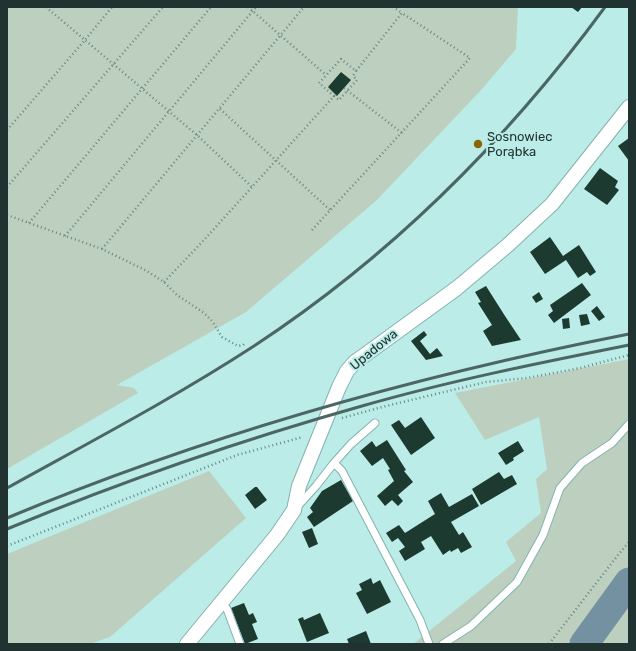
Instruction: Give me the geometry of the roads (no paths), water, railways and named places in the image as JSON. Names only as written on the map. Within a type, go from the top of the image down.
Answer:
[{"type":"street","name":"Upadowa","points":[[187,644],[277,535],[294,510],[299,486],[347,371],[355,362],[457,288],[508,246],[552,204],[629,107]]},
{"type":"lane","points":[[294,510],[334,463],[352,444],[376,423]]},
{"type":"lane","points":[[444,644],[471,626],[516,582],[543,535],[560,488],[582,463],[612,443],[629,424]]},
{"type":"lane","points":[[334,463],[342,471],[420,620],[429,644]]},
{"type":"lane","points":[[222,603],[227,610],[240,644]]},
{"type":"waterway","points":[[584,644],[629,582]]},
{"type":"railway","points":[[7,488],[132,419],[224,365],[304,311],[353,274],[400,234],[487,149],[568,56],[605,7]]},
{"type":"railway","points":[[7,518],[159,460],[313,410],[470,369],[629,334]]},
{"type":"railway","points":[[7,529],[94,494],[183,462],[317,419],[461,380],[629,345]]},
{"type":"place","name":"Sosnowiec Porąbka","points":[[478,144]]}]
